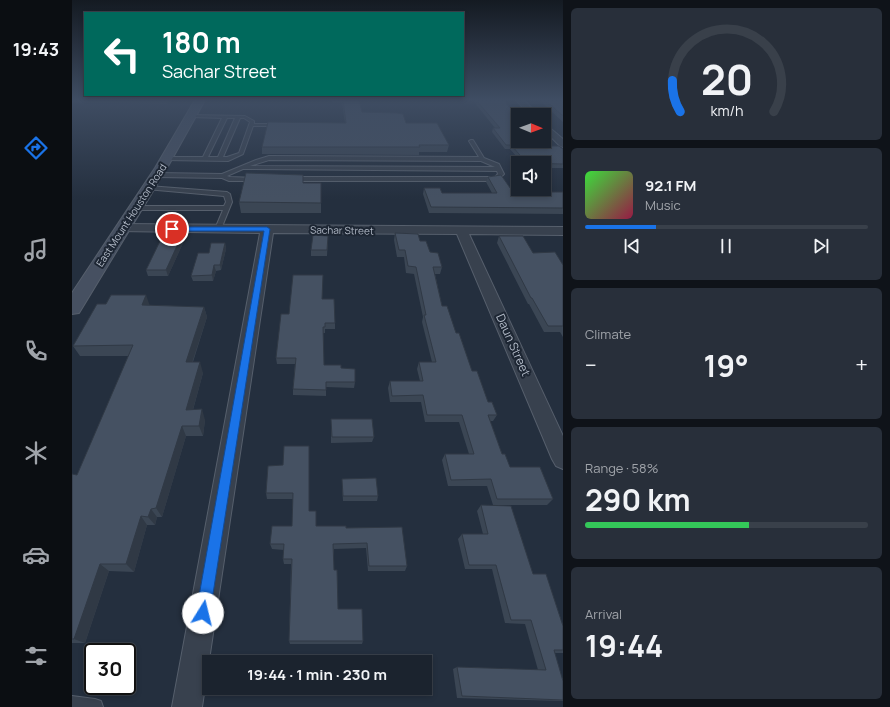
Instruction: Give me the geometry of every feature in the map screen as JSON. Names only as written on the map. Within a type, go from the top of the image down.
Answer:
[{"type":"main road","name":"East Mount Houston Road","points":[[74,301],[157,175],[181,133]]},
{"type":"street","points":[[552,133],[563,144]]},
{"type":"street","name":"Sachar Street","points":[[122,228],[462,232],[563,231]]},
{"type":"street","points":[[187,707],[267,229]]},
{"type":"street","name":"Daun Street","points":[[462,232],[563,459]]},
{"type":"lane","points":[[205,159],[217,133]]},
{"type":"lane","points":[[220,159],[231,133]]},
{"type":"lane","points":[[167,158],[228,159],[241,154],[248,133]]},
{"type":"lane","points":[[471,141],[482,159]]},
{"type":"lane","points":[[223,176],[258,161],[269,158],[482,159],[497,165],[501,174],[497,178],[490,179],[284,179]]},
{"type":"lane","points":[[241,168],[499,169]]},
{"type":"lane","points":[[157,175],[223,176],[229,178],[261,179]]},
{"type":"lane","points":[[148,188],[227,194],[229,202],[218,229]]},
{"type":"lane","points":[[135,208],[226,208]]},
{"type":"lane","points":[[72,704],[95,707]]},
{"type":"building","points":[[265,133],[442,133],[449,145],[419,145],[420,147],[262,147]]},
{"type":"building","points":[[497,133],[511,133],[511,145],[506,145]]},
{"type":"building","points":[[551,146],[559,146],[563,149],[563,164],[551,164],[551,156],[521,156],[514,148],[551,148]]},
{"type":"building","points":[[246,173],[303,175],[303,183],[321,183],[321,203],[239,202]]},
{"type":"building","points":[[501,175],[511,189],[511,196],[551,196],[551,192],[563,192],[563,208],[431,207],[424,188],[440,188],[442,193],[497,193],[488,177]]},
{"type":"building","points":[[395,233],[418,234],[420,241],[426,241],[430,252],[438,253],[442,267],[433,267],[442,306],[447,306],[456,333],[459,333],[472,371],[477,371],[488,402],[492,402],[497,415],[488,415],[502,454],[505,454],[510,467],[540,467],[553,499],[497,499],[491,479],[451,480],[445,454],[474,454],[462,415],[427,415],[423,395],[392,396],[390,381],[423,381],[419,362],[436,362],[424,315],[426,315],[416,267],[408,266],[405,250],[399,250]]},
{"type":"building","points":[[313,235],[328,236],[327,250],[311,250]]},
{"type":"building","points":[[499,236],[523,236],[533,253],[555,252],[563,265],[563,326],[548,326],[531,298]]},
{"type":"building","points":[[162,237],[181,237],[166,270],[146,270]]},
{"type":"building","points":[[211,243],[225,243],[220,265],[214,265],[212,275],[191,276],[198,253],[209,253]]},
{"type":"building","points":[[293,275],[323,275],[322,299],[334,299],[335,323],[325,323],[325,327],[323,327],[324,365],[341,365],[341,368],[355,369],[355,382],[326,382],[326,390],[293,389],[296,358],[276,358],[281,314],[289,314]]},
{"type":"building","points":[[111,295],[146,295],[142,305],[204,307],[186,362],[200,362],[186,410],[202,409],[199,426],[182,426],[156,508],[151,509],[148,517],[141,516],[126,564],[100,564],[74,639],[72,639],[72,474],[77,475],[133,345],[73,346],[97,304],[106,304]]},
{"type":"building","points":[[331,419],[372,419],[374,437],[332,437]]},
{"type":"building","points":[[284,446],[309,446],[309,511],[316,511],[316,526],[346,526],[346,528],[402,527],[407,566],[369,566],[367,543],[333,544],[334,570],[337,570],[338,609],[362,609],[363,641],[289,641],[292,559],[283,559],[284,544],[270,544],[272,526],[292,526],[293,493],[266,493],[268,466],[283,465]]},
{"type":"building","points":[[376,478],[378,496],[343,496],[342,479]]},
{"type":"building","points":[[481,505],[511,506],[533,574],[546,574],[563,626],[563,650],[554,650],[563,681],[563,700],[462,696],[457,667],[546,670],[531,620],[511,620],[496,565],[469,565],[462,534],[488,534]]},
{"type":"route","points":[[172,229],[267,229],[203,613]]}]
